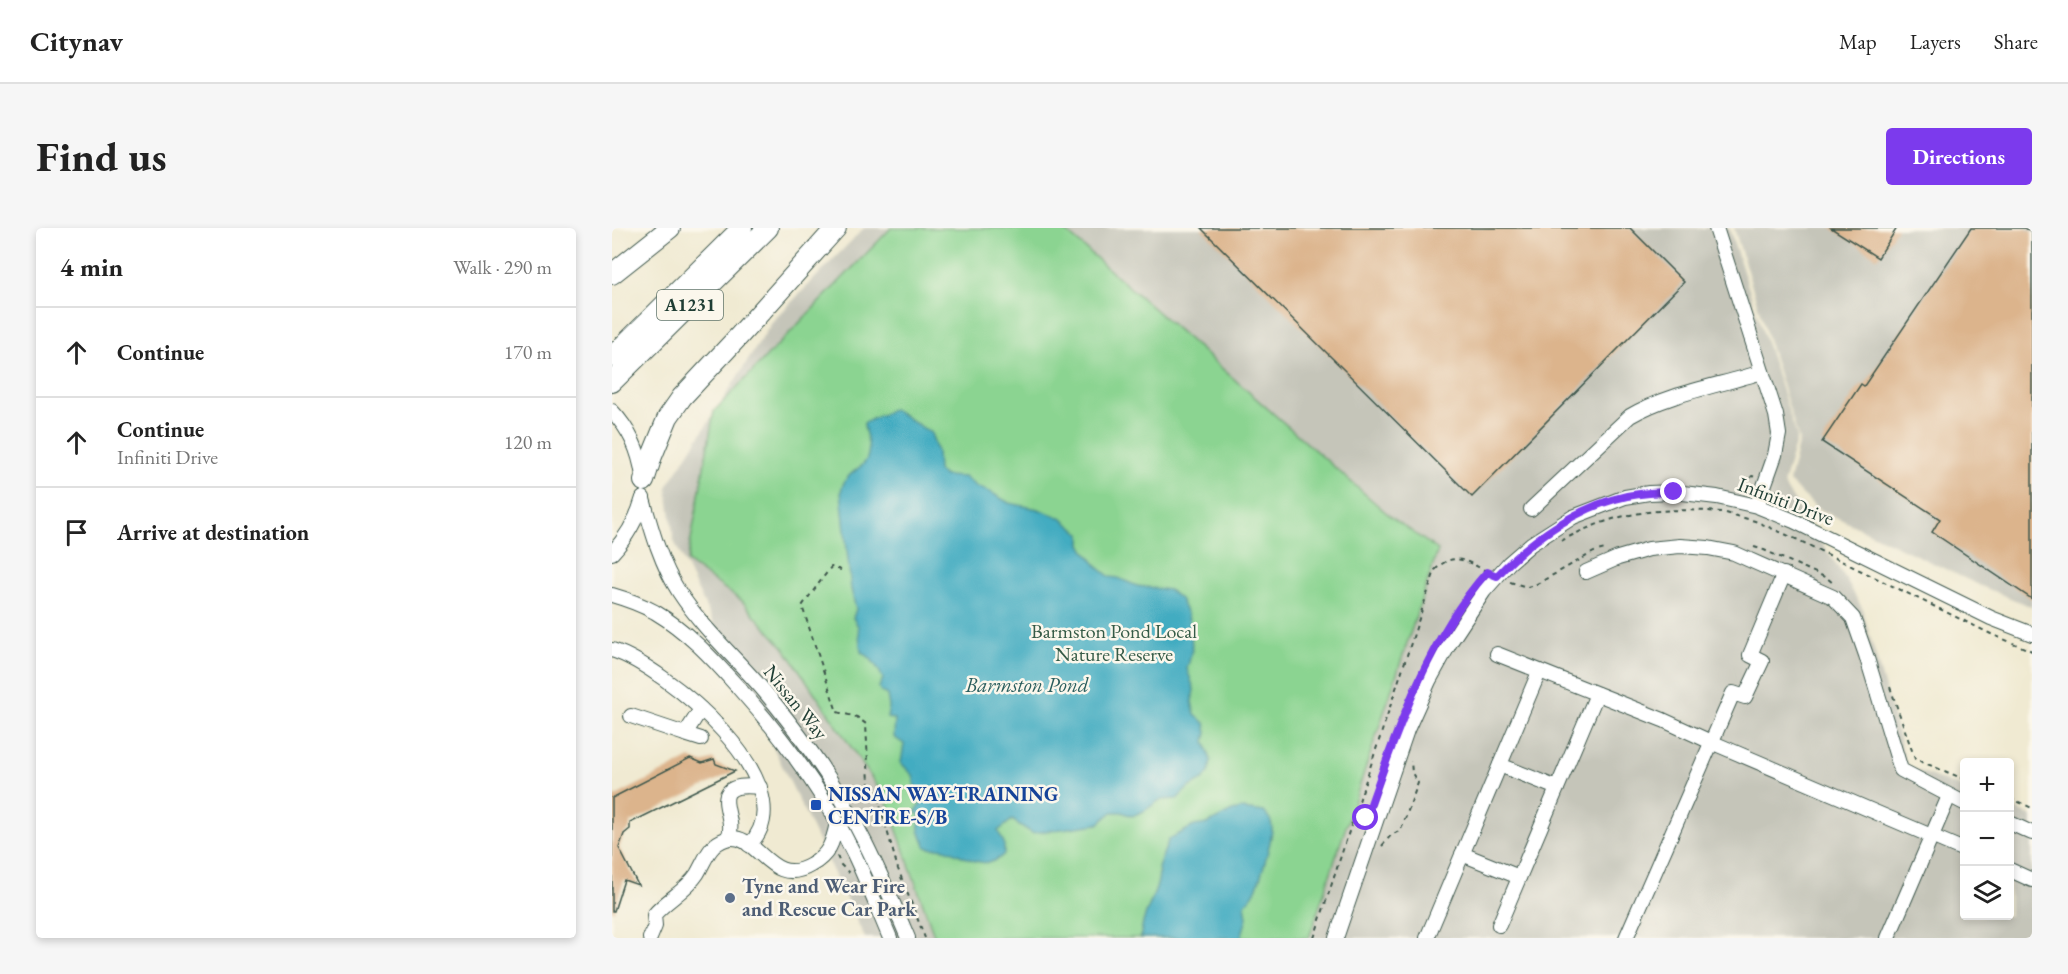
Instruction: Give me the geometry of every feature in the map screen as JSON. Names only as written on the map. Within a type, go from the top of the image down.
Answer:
[{"type":"highway","points":[[612,274],[670,228]]},
{"type":"highway","name":"A1231","points":[[612,357],[742,228]]},
{"type":"highway","name":"A1231","points":[[612,382],[768,228]]},
{"type":"highway","points":[[644,490],[652,456],[668,417],[682,397],[741,335],[836,228]]},
{"type":"street","points":[[1716,228],[1776,415],[1779,434],[1775,455],[1756,506]]},
{"type":"street","points":[[1531,509],[1630,416],[1675,397],[1762,372]]},
{"type":"street","name":"Nissan Way","points":[[612,411],[624,423],[633,439],[641,461],[644,490],[664,565],[678,591],[696,616],[765,692],[813,754],[847,808],[878,866],[908,938]]},
{"type":"street","points":[[612,553],[634,524],[644,490]]},
{"type":"street","name":"Infiniti Drive","points":[[1336,938],[1407,730],[1429,681],[1468,614],[1496,574],[1531,544],[1573,517],[1624,497],[1649,493],[1674,492],[1717,497],[1756,506],[1804,526],[1991,618],[2032,634]]},
{"type":"street","points":[[1586,572],[1618,558],[1649,549],[1680,546],[1708,548],[1734,552],[1833,597],[1843,605],[1852,618],[1866,655],[1901,770],[1960,801]]},
{"type":"street","points":[[1631,936],[1733,693],[1745,697],[1762,661],[1750,655],[1784,574]]},
{"type":"street","name":"Nissan Way","points":[[612,595],[653,611],[680,629],[706,651],[761,713],[808,775],[837,823],[854,854],[890,938]]},
{"type":"street","points":[[612,650],[626,654],[701,709],[744,757],[760,787],[763,810],[761,825],[751,847]]},
{"type":"street","points":[[1497,654],[1664,720],[1960,848]]},
{"type":"street","points":[[1427,938],[1539,672]]},
{"type":"street","points":[[1499,925],[1597,694]]},
{"type":"street","points":[[685,734],[701,709]]},
{"type":"street","points":[[631,716],[701,739]]},
{"type":"street","points":[[1500,765],[1557,788]]},
{"type":"street","points":[[650,938],[655,926],[654,915],[662,904],[674,897],[696,875],[714,845],[727,838],[731,831],[725,797],[730,791],[744,786],[760,787]]},
{"type":"street","points":[[1888,938],[1949,796]]},
{"type":"street","points":[[727,838],[740,840],[777,868],[792,872],[819,860],[831,845],[837,823]]},
{"type":"street","points":[[2014,825],[2032,833]]},
{"type":"street","points":[[1462,854],[1519,877]]},
{"type":"street","points":[[2014,872],[2032,880]]},
{"type":"path","points":[[1731,489],[1744,486],[1752,476],[1776,486],[1780,498],[1785,503]]},
{"type":"path","points":[[1558,542],[1583,529],[1616,517],[1652,510],[1681,508],[1721,512],[1755,521],[1796,539],[1991,634],[2032,651]]},
{"type":"path","points":[[1314,938],[1435,570],[1451,559],[1462,559],[1521,586],[1535,585],[1594,552],[1613,546]]},
{"type":"path","points":[[1752,547],[1764,550],[1827,578],[1836,585]]},
{"type":"path","points":[[841,570],[831,567],[802,606],[837,712],[857,717],[866,724],[869,783],[879,802],[898,869],[925,938]]},
{"type":"path","points":[[1496,574],[1517,574]]},
{"type":"path","points":[[1889,683],[1915,759],[1960,778]]},
{"type":"path","points":[[1380,849],[1386,839],[1401,830],[1418,783],[1412,773],[1411,758]]},
{"type":"path","points":[[2014,800],[2032,808]]},
{"type":"path","points":[[831,845],[841,865],[854,878]]},
{"type":"shaded area","points":[[864,228],[1729,228],[1797,437],[1783,484],[1862,608],[1907,766],[1960,787],[1960,920],[2014,920],[2014,809],[2032,816],[2032,938],[865,938],[674,541],[667,487],[773,321]]},
{"type":"shaded area","points":[[1734,228],[2032,228],[2032,607],[1981,586],[1817,508],[1789,482],[1799,440]]},
{"type":"green space","name":"Barmston Pond Local Nature Reserve","points":[[891,228],[1062,228],[1390,516],[1438,550],[1309,938],[935,938],[886,799],[785,649],[742,601],[687,562],[714,411]]},
{"type":"water","name":"Barmston Pond","points":[[893,409],[931,433],[937,452],[938,471],[945,476],[964,477],[977,487],[1009,503],[1038,509],[1061,518],[1081,534],[1081,544],[1085,551],[1110,577],[1137,586],[1169,590],[1180,599],[1188,616],[1191,630],[1192,651],[1187,669],[1194,689],[1192,702],[1195,715],[1205,723],[1207,733],[1205,741],[1211,761],[1209,772],[1203,780],[1188,788],[1177,799],[1160,800],[1132,816],[1122,812],[1112,812],[1098,824],[1032,833],[1012,820],[998,831],[1004,843],[1004,854],[990,862],[975,861],[945,849],[926,847],[919,830],[921,819],[918,813],[915,813],[922,802],[916,791],[913,775],[901,763],[904,744],[894,737],[895,719],[887,718],[889,707],[887,695],[881,692],[879,687],[883,679],[874,663],[861,652],[858,626],[853,618],[856,609],[851,589],[841,492],[846,479],[863,464],[868,455],[869,446],[864,423]]},
{"type":"water","points":[[1242,809],[1264,812],[1270,819],[1272,828],[1259,880],[1253,894],[1245,904],[1247,918],[1241,938],[1141,938],[1144,919],[1159,876],[1158,868],[1169,839],[1194,826],[1207,824],[1232,811]]},
{"type":"building","points":[[1201,228],[1630,228],[1684,282],[1472,497]]},
{"type":"building","points":[[1831,228],[1897,228],[1878,258]]},
{"type":"building","points":[[1971,228],[2025,228],[2032,232],[2032,599],[1932,532],[1940,519],[1822,442],[1861,384],[1864,386]]},
{"type":"building","points":[[690,758],[702,763],[714,759],[716,764],[735,771],[630,823],[630,829],[624,834],[619,848],[638,885],[624,880],[614,911],[612,911],[612,798]]},
{"type":"place","name":"NISSAN WAY-TRAINING CENTRE-S/B","points":[[816,805]]},
{"type":"place","name":"Tyne and Wear Fire and Rescue Car Park","points":[[730,898]]},
{"type":"route","points":[[1366,818],[1416,686],[1460,607],[1487,572],[1497,576],[1531,544],[1552,529],[1601,505],[1624,497],[1674,492]]}]
